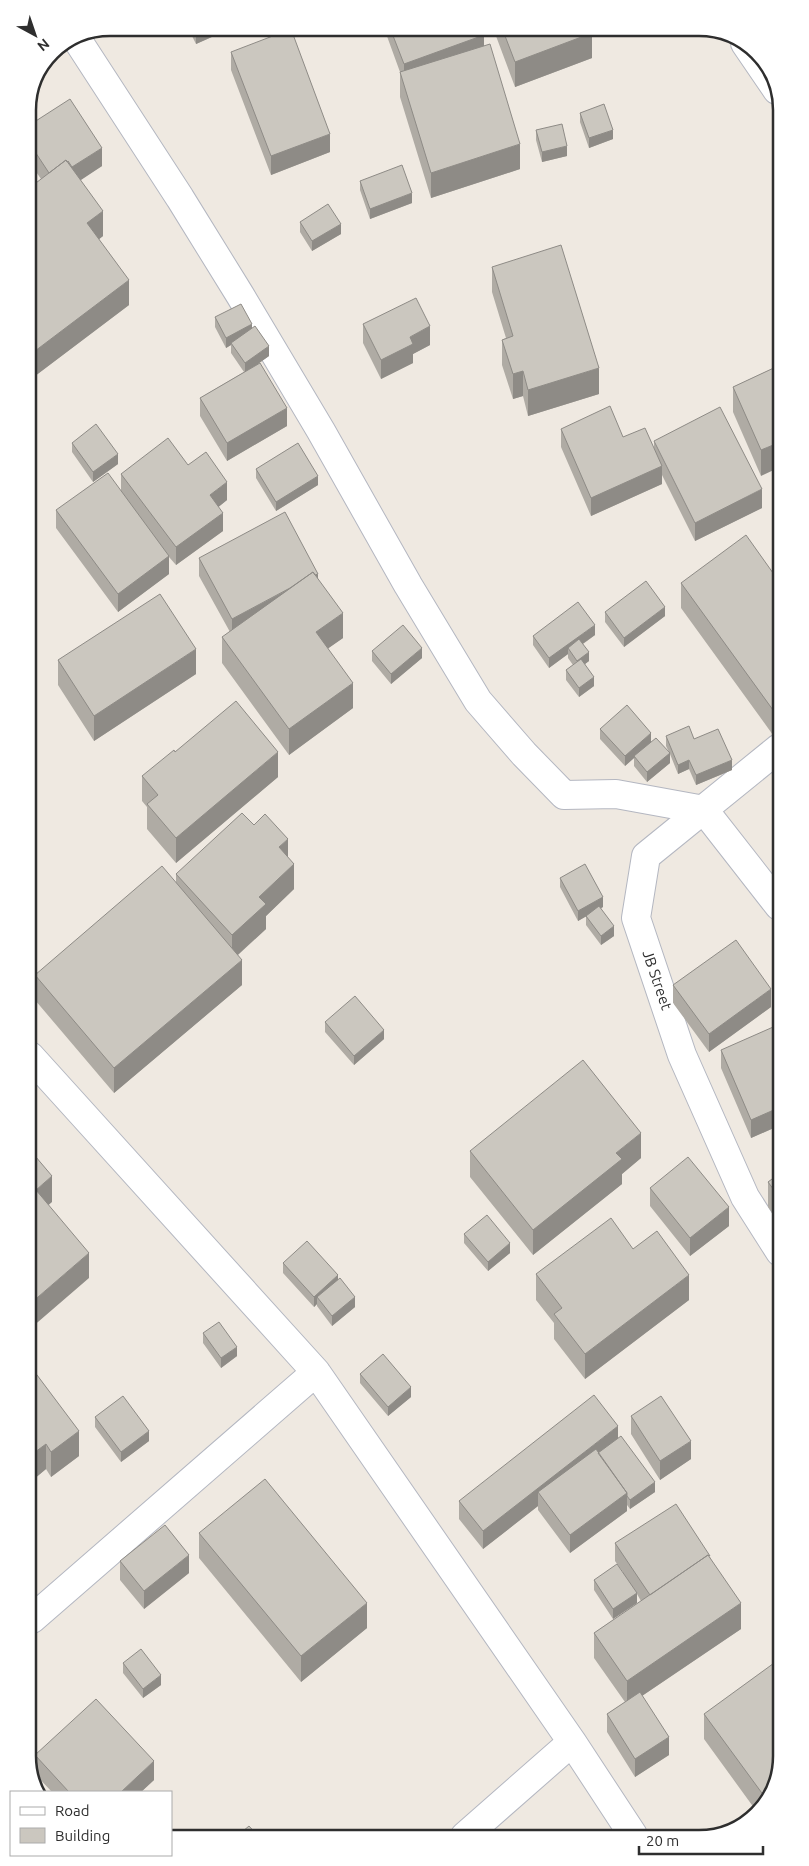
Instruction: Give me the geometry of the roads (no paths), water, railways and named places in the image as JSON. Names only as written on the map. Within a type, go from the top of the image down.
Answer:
[{"type":"street","points":[[80,43],[240,295],[321,431],[408,585],[478,701],[524,754],[564,795],[616,794],[704,810],[773,898]]},
{"type":"street","name":"JB Street","points":[[773,753],[646,856],[636,918],[682,1055],[745,1198],[773,1241]]},
{"type":"street","points":[[36,1063],[316,1372],[572,1742],[630,1830]]},
{"type":"street","points":[[36,1616],[316,1372]]},
{"type":"street","points":[[472,1830],[572,1742]]}]
